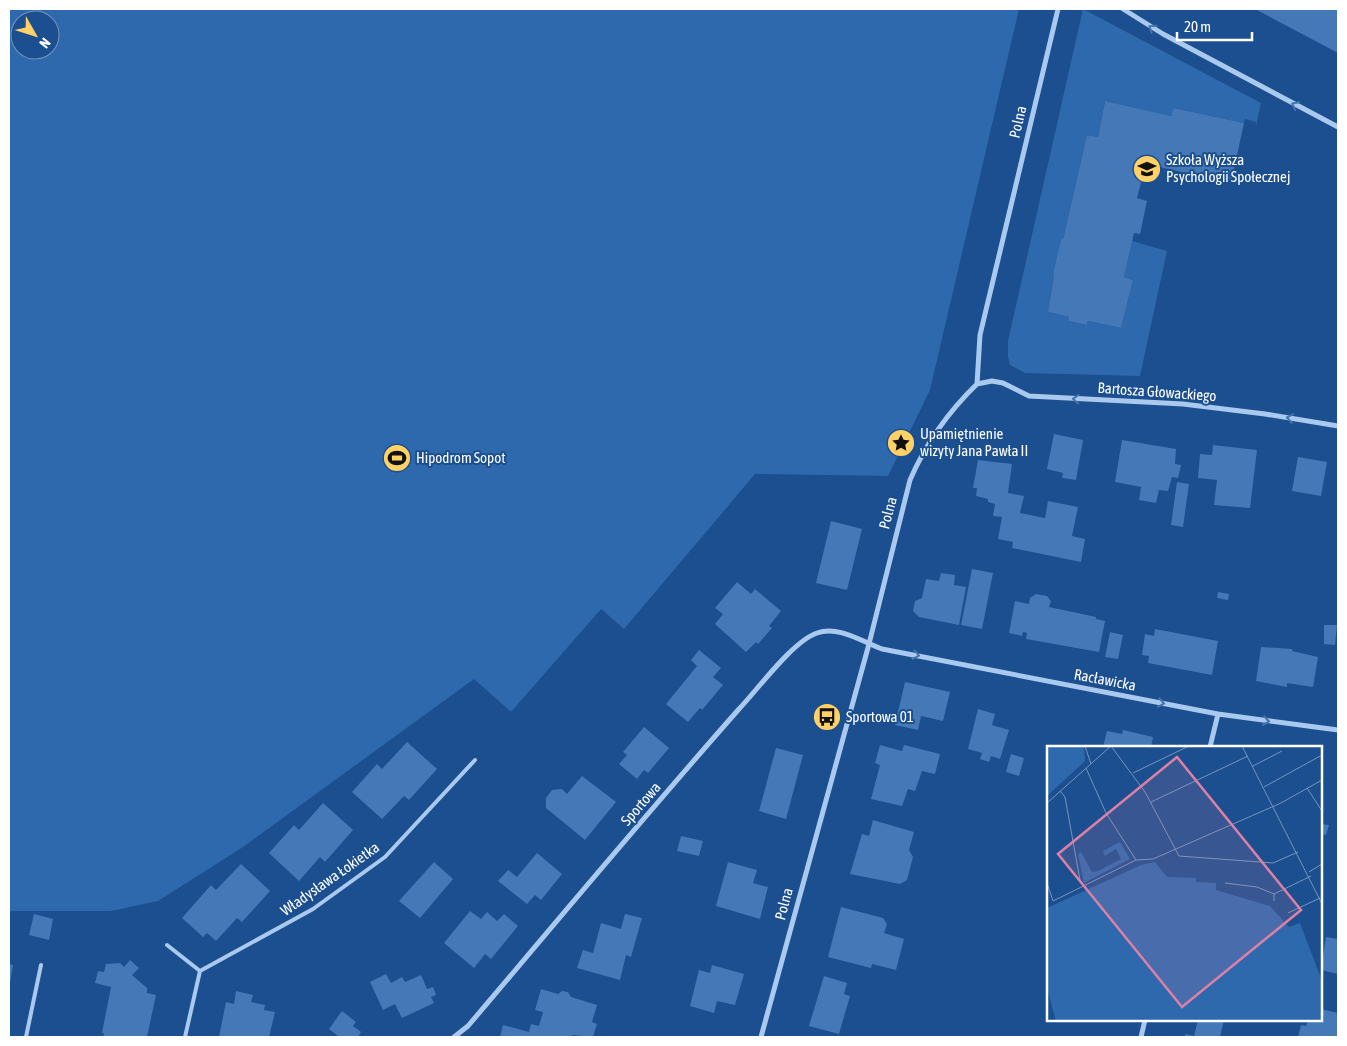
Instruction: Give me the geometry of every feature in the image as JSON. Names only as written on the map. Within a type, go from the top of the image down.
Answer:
[{"type":"street","name":"Polna","points":[[761,1037],[868,644],[910,480],[919,460],[941,424],[954,406],[977,384],[979,338],[1058,9]]},
{"type":"street","points":[[1123,9],[1163,34],[1338,127]]},
{"type":"street","name":"Bartosza Głowackiego","points":[[977,384],[992,381],[1003,383],[1018,392],[1036,397],[1182,404],[1264,414],[1338,426]]},
{"type":"street","name":"Sportowa","points":[[454,1037],[468,1026],[728,722],[794,648],[817,633],[828,631],[853,637],[868,644]]},
{"type":"street","name":"Racławicka","points":[[868,644],[882,649],[1218,714],[1338,730]]},
{"type":"street","points":[[1210,746],[1218,714]]},
{"type":"street","points":[[1141,1037],[1145,1021]]},
{"type":"lane","name":"Władysława Łokietka","points":[[200,971],[313,909],[385,857],[475,760]]},
{"type":"lane","points":[[167,945],[200,971],[185,1037]]},
{"type":"lane","points":[[26,1037],[41,965]]},
{"type":"shaded area","name":"Hipodrom Sopot","points":[[9,9],[1019,9],[930,390],[888,476],[755,474],[624,629],[601,609],[511,712],[474,679],[243,847],[158,901],[111,911],[9,911]]},
{"type":"shaded area","points":[[1083,9],[1261,103],[1256,126],[1256,122],[1245,119],[1244,123],[1175,108],[1171,116],[1105,101],[1098,137],[1087,135],[1063,239],[1061,239],[1053,273],[1048,312],[1069,317],[1068,321],[1087,325],[1088,321],[1121,328],[1133,280],[1124,277],[1132,241],[1167,251],[1140,376],[1025,373],[1010,365],[1008,357],[1008,341]]},
{"type":"building","points":[[1255,9],[1338,9],[1338,53]]},
{"type":"building","points":[[1105,101],[1171,116],[1174,108],[1244,123],[1231,183],[1146,164],[1137,198],[1147,201],[1140,234],[1134,233],[1124,277],[1133,280],[1121,328],[1088,321],[1087,325],[1068,321],[1069,317],[1048,312],[1053,273],[1061,239],[1063,239],[1087,135],[1098,137]]},
{"type":"building","points":[[1054,434],[1083,440],[1076,480],[1062,478],[1063,473],[1047,469]]},
{"type":"building","points":[[1122,440],[1176,449],[1175,464],[1181,465],[1178,478],[1172,477],[1168,491],[1159,490],[1156,503],[1139,500],[1141,487],[1115,482]]},
{"type":"building","points":[[1213,445],[1257,450],[1250,508],[1214,505],[1217,480],[1198,478],[1200,454],[1212,455]]},
{"type":"building","points":[[1298,457],[1327,462],[1321,496],[1292,491]]},
{"type":"building","points":[[978,460],[1012,464],[1008,493],[1024,496],[1020,513],[1045,518],[1048,501],[1078,507],[1072,536],[1085,539],[1081,562],[1012,548],[1013,542],[998,539],[1002,517],[993,516],[995,504],[988,502],[988,499],[976,496],[977,488],[973,488]]},
{"type":"building","points":[[1177,482],[1189,484],[1183,527],[1171,525]]},
{"type":"building","points":[[831,521],[862,529],[847,590],[816,583]]},
{"type":"building","points":[[972,569],[993,573],[982,629],[961,625]]},
{"type":"building","points":[[941,573],[955,575],[954,585],[966,587],[959,625],[919,617],[913,611],[915,601],[922,598],[926,579],[939,581]]},
{"type":"building","points":[[737,582],[751,594],[755,589],[781,611],[769,626],[772,628],[758,644],[756,642],[746,652],[715,624],[723,614],[715,608]]},
{"type":"building","points":[[1218,592],[1229,594],[1228,600],[1217,598]]},
{"type":"building","points":[[1036,594],[1047,596],[1051,601],[1049,607],[1096,617],[1096,619],[1105,621],[1099,652],[1026,639],[1027,633],[1023,632],[1022,636],[1009,633],[1015,601],[1029,604],[1030,598]]},
{"type":"building","points":[[1324,625],[1337,625],[1335,645],[1324,644]]},
{"type":"building","points":[[1155,629],[1218,641],[1212,675],[1148,663],[1149,656],[1142,655],[1145,634],[1154,636]]},
{"type":"building","points":[[1110,632],[1123,635],[1118,659],[1105,657]]},
{"type":"building","points":[[1261,647],[1292,649],[1292,651],[1318,657],[1313,687],[1287,683],[1287,687],[1256,681]]},
{"type":"building","points":[[699,650],[721,668],[713,677],[723,685],[702,710],[700,708],[688,722],[666,704],[697,666],[691,660]]},
{"type":"building","points":[[905,682],[950,692],[943,721],[921,716],[918,730],[895,725]]},
{"type":"building","points":[[978,709],[995,714],[992,725],[1009,730],[1000,759],[991,756],[989,762],[980,759],[982,753],[968,749]]},
{"type":"building","points":[[644,727],[669,748],[648,773],[644,770],[637,779],[619,764],[627,755],[623,752]]},
{"type":"building","points":[[1123,730],[1153,737],[1151,746],[1103,746],[1107,731],[1122,734]]},
{"type":"building","points":[[407,742],[437,769],[409,800],[404,796],[382,819],[352,792],[377,764],[382,769]]},
{"type":"building","points":[[880,745],[902,751],[904,745],[940,754],[935,774],[922,771],[915,791],[908,789],[902,806],[871,799],[880,765],[875,763]]},
{"type":"building","points":[[776,748],[803,755],[786,819],[759,811]]},
{"type":"building","points":[[1011,754],[1024,758],[1019,776],[1006,772]]},
{"type":"building","points":[[582,776],[616,802],[585,840],[546,808],[546,798],[552,790],[562,789],[567,794]]},
{"type":"building","points":[[323,803],[353,830],[325,862],[320,857],[299,881],[269,853],[294,825],[299,830]]},
{"type":"building","points":[[873,820],[914,832],[909,850],[913,857],[907,880],[900,884],[850,874],[862,834],[869,836]]},
{"type":"building","points":[[1322,824],[1329,825],[1326,835],[1322,834]]},
{"type":"building","points":[[681,836],[703,841],[699,856],[677,851]]},
{"type":"building","points":[[537,853],[562,874],[541,900],[535,895],[527,904],[498,881],[508,870],[517,877]]},
{"type":"building","points":[[434,862],[453,879],[420,918],[399,901]]},
{"type":"building","points":[[728,862],[757,870],[753,883],[768,887],[760,919],[716,906]]},
{"type":"building","points":[[241,864],[270,891],[242,922],[237,918],[216,941],[207,933],[203,937],[182,918],[211,885],[216,890]]},
{"type":"building","points":[[841,907],[883,918],[887,924],[884,933],[904,939],[896,970],[872,964],[871,968],[828,957]]},
{"type":"building","points":[[470,911],[481,919],[487,912],[497,921],[504,914],[518,926],[491,959],[485,954],[474,968],[444,943]]},
{"type":"building","points":[[34,914],[53,919],[49,940],[29,935]]},
{"type":"building","points":[[625,914],[642,918],[631,957],[626,955],[620,980],[577,968],[583,950],[593,953],[601,923],[621,929]]},
{"type":"building","points":[[1326,937],[1338,939],[1338,974],[1322,970]]},
{"type":"building","points":[[130,960],[139,968],[132,975],[147,988],[147,993],[156,995],[147,1037],[103,1037],[104,1033],[102,1033],[111,987],[95,983],[98,971],[104,972],[106,964],[120,963],[124,967]]},
{"type":"building","points":[[9,964],[13,965],[10,983],[9,983]]},
{"type":"building","points":[[712,965],[744,974],[735,1005],[717,1001],[714,1013],[690,1006],[699,970],[710,973]]},
{"type":"building","points":[[386,974],[391,983],[402,977],[405,982],[421,975],[427,989],[433,987],[436,995],[431,997],[434,1003],[402,1018],[395,1004],[383,1010],[370,982]]},
{"type":"building","points":[[824,976],[847,983],[844,994],[850,996],[839,1034],[809,1026]]},
{"type":"building","points":[[541,989],[558,994],[562,991],[568,992],[571,997],[597,1005],[592,1022],[597,1024],[593,1037],[572,1035],[572,1037],[500,1037],[503,1025],[529,1032],[531,1024],[539,1026],[543,1012],[535,1010]]},
{"type":"building","points":[[236,991],[253,995],[251,1002],[265,1005],[264,1010],[275,1012],[269,1037],[219,1037],[226,1002],[234,1004]]},
{"type":"building","points":[[1322,1009],[1338,1013],[1338,1037],[1298,1037],[1301,1025],[1306,1026],[1308,1021],[1322,1021]]},
{"type":"building","points":[[342,1011],[356,1022],[353,1026],[361,1032],[358,1037],[337,1037],[329,1029]]},
{"type":"building","points":[[1198,1021],[1224,1021],[1220,1037],[1185,1037],[1185,1034],[1194,1036]]},
{"type":"place","name":"Szkoła Wyższa Psychologii Społecznej","points":[[1147,169]]},
{"type":"place","name":"Upamiętnienie wizyty Jana Pawła II","points":[[901,443]]},
{"type":"place","name":"Hipodrom Sopot","points":[[397,458]]},
{"type":"place","name":"Sportowa 01","points":[[827,717]]}]
